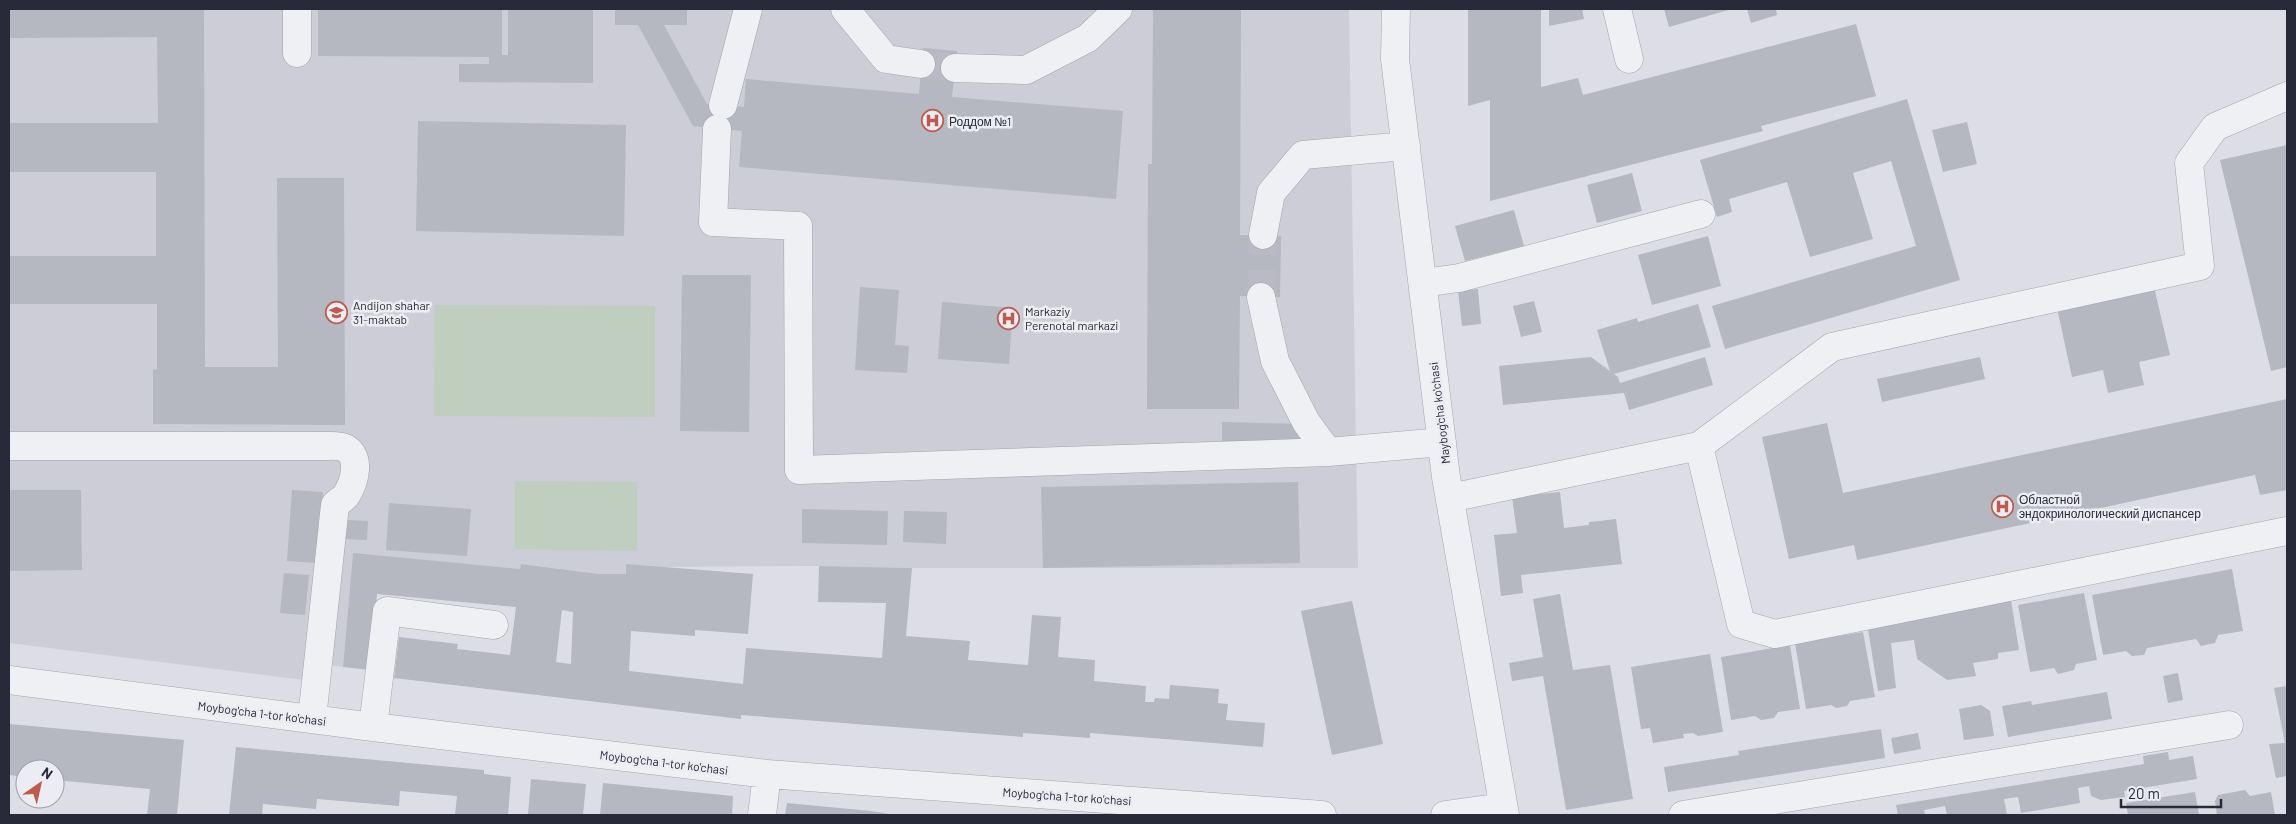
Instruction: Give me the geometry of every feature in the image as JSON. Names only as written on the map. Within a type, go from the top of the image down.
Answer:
[{"type":"street","points":[[297,9],[297,53]]},
{"type":"street","points":[[748,9],[720,117],[713,222],[798,226],[799,470],[1328,452],[1442,442]]},
{"type":"street","points":[[845,9],[886,59],[922,64]]},
{"type":"street","points":[[955,68],[1026,70],[1088,38],[1118,9]]},
{"type":"street","name":"Maybog'cha ko'chasi","points":[[1396,9],[1396,59],[1442,442],[1504,811]]},
{"type":"street","points":[[1618,9],[1629,59]]},
{"type":"street","points":[[1450,498],[1699,446],[1832,347],[2200,266],[2190,163],[2214,127],[2287,96]]},
{"type":"street","points":[[1263,235],[1271,193],[1303,155],[1406,146]]},
{"type":"street","points":[[1423,283],[1459,278],[1701,214]]},
{"type":"street","points":[[1261,297],[1274,361],[1306,422],[1328,452]]},
{"type":"street","points":[[9,446],[325,446],[343,447],[351,452],[356,461],[354,478],[347,495],[336,504],[312,719]]},
{"type":"street","points":[[1699,446],[1741,624],[1775,634],[2287,531]]},
{"type":"street","points":[[373,727],[387,611],[494,625]]},
{"type":"street","name":"Moybog'cha 1-tor ko'chasi","points":[[9,680],[373,727],[767,774],[1322,815]]},
{"type":"street","points":[[1683,815],[2229,725]]},
{"type":"street","points":[[762,815],[767,774]]},
{"type":"street","points":[[1445,815],[1504,811]]},
{"type":"shaded area","points":[[9,9],[1349,9],[1358,568],[662,567],[626,564],[626,574],[600,574],[521,564],[520,569],[353,554],[343,667],[315,663],[312,681],[9,643]]},
{"type":"green space","points":[[435,305],[655,306],[655,417],[434,416]]},
{"type":"green space","points":[[515,481],[637,482],[637,551],[515,549]]},
{"type":"building","points":[[9,9],[204,9],[205,367],[278,367],[277,178],[344,178],[345,425],[153,424],[153,369],[157,370],[157,304],[9,304],[9,256],[156,256],[156,172],[9,172],[9,123],[158,123],[157,37],[9,38]]},
{"type":"building","points":[[318,9],[502,9],[502,55],[508,55],[508,9],[593,9],[593,83],[459,82],[459,64],[489,64],[489,57],[318,56]]},
{"type":"building","name":"Роддом №1","points":[[615,9],[687,9],[687,25],[664,25],[707,104],[744,107],[746,79],[919,94],[923,48],[957,51],[952,97],[1123,111],[1116,199],[739,167],[742,131],[693,126],[638,25],[615,25]]},
{"type":"building","points":[[1153,9],[1241,9],[1240,235],[1281,236],[1280,297],[1240,296],[1239,409],[1147,409],[1148,164],[1152,164]]},
{"type":"building","points":[[1468,9],[1541,9],[1541,87],[1578,78],[1583,95],[1856,24],[1876,96],[1761,126],[1763,131],[1490,201],[1490,100],[1468,106]]},
{"type":"building","points":[[1549,9],[1582,9],[1584,19],[1549,26]]},
{"type":"building","points":[[1664,9],[1732,9],[1669,27]]},
{"type":"building","points":[[1747,9],[1776,9],[1777,15],[1751,23]]},
{"type":"building","points":[[1907,99],[1960,280],[1725,349],[1712,306],[1916,246],[1891,161],[1853,173],[1873,239],[1810,257],[1787,182],[1729,199],[1732,212],[1717,217],[1700,160]]},
{"type":"building","points":[[418,121],[626,125],[624,236],[416,231]]},
{"type":"building","points":[[1967,122],[1977,164],[1943,172],[1932,130]]},
{"type":"building","points":[[2287,145],[2287,367],[2271,371],[2220,160]]},
{"type":"building","points":[[1632,173],[1642,211],[1597,223],[1587,185]]},
{"type":"building","points":[[1514,210],[1524,246],[1465,261],[1455,226]]},
{"type":"building","points":[[1708,236],[1721,286],[1652,305],[1638,255]]},
{"type":"building","points":[[682,275],[751,275],[749,432],[680,431]]},
{"type":"building","points":[[860,287],[899,290],[895,345],[909,346],[907,373],[855,370]]},
{"type":"building","points":[[2154,287],[2170,355],[2139,362],[2144,385],[2108,393],[2103,370],[2072,377],[2057,308]]},
{"type":"building","points":[[1478,289],[1481,324],[1462,326],[1458,291]]},
{"type":"building","points":[[1534,301],[1542,332],[1521,337],[1513,306]]},
{"type":"building","points":[[942,302],[1013,308],[1009,364],[938,359]]},
{"type":"building","points":[[1698,304],[1711,347],[1614,374],[1618,377],[1620,383],[1705,357],[1713,385],[1629,410],[1624,393],[1503,405],[1499,366],[1591,357],[1610,371],[1597,330],[1637,318],[1638,322]]},
{"type":"building","points":[[1980,357],[1985,379],[1882,402],[1877,379]]},
{"type":"building","name":"Областной эндокринологический диспансер","points":[[2287,399],[2287,490],[2260,495],[2255,475],[1857,560],[1854,545],[1789,559],[1762,437],[1827,423],[1843,493]]},
{"type":"building","points":[[1222,422],[1301,424],[1300,451],[1222,449]]},
{"type":"building","points":[[1298,482],[1300,563],[1043,568],[1041,487]]},
{"type":"building","points":[[9,490],[81,490],[82,570],[9,571]]},
{"type":"building","points":[[292,490],[323,492],[318,563],[287,561]]},
{"type":"building","points":[[1560,492],[1564,528],[1589,525],[1589,522],[1616,519],[1622,564],[1521,575],[1523,593],[1501,596],[1494,535],[1517,533],[1512,497]]},
{"type":"building","points":[[389,503],[471,509],[467,556],[386,550]]},
{"type":"building","points":[[802,509],[888,511],[887,545],[802,543]]},
{"type":"building","points":[[904,511],[947,512],[946,544],[903,542]]},
{"type":"building","points":[[348,520],[368,521],[367,540],[346,539]]},
{"type":"building","points":[[353,553],[520,569],[521,564],[599,574],[626,574],[626,564],[753,574],[748,634],[695,630],[695,636],[631,631],[629,671],[743,684],[746,648],[882,658],[886,603],[818,602],[819,566],[912,568],[906,636],[970,641],[968,660],[1028,665],[1032,615],[1061,617],[1058,657],[1095,660],[1094,681],[1146,686],[1145,702],[1154,702],[1155,698],[1169,699],[1170,685],[1219,689],[1218,703],[1228,704],[1226,720],[1265,723],[1263,747],[1090,733],[1090,738],[1023,733],[1023,737],[741,715],[741,719],[394,678],[399,637],[458,644],[457,649],[510,655],[516,607],[377,594],[370,670],[343,667]],"holes":[[[562,610],[573,612],[571,664],[556,662]]]},
{"type":"building","points":[[2232,569],[2243,631],[2218,635],[2215,643],[2201,646],[2196,639],[2147,648],[2144,655],[2132,656],[2126,651],[2103,655],[2092,595]]},
{"type":"building","points":[[284,573],[309,575],[305,615],[280,613]]},
{"type":"building","points":[[2084,593],[2097,660],[2076,664],[2074,670],[2058,674],[2054,668],[2030,672],[2018,605]]},
{"type":"building","points":[[1560,594],[1573,670],[1610,665],[1633,799],[1566,810],[1543,676],[1512,681],[1509,663],[1543,657],[1533,599]]},
{"type":"building","points":[[2010,594],[2019,650],[1998,653],[1998,659],[1973,663],[1976,676],[1947,680],[1917,659],[1914,640],[1891,643],[1896,688],[1878,691],[1867,623]]},
{"type":"building","points":[[1352,601],[1383,744],[1332,755],[1301,611]]},
{"type":"building","points":[[1863,632],[1875,697],[1850,701],[1847,706],[1836,708],[1831,705],[1806,709],[1795,643]]},
{"type":"building","points":[[1790,645],[1800,709],[1778,712],[1774,718],[1761,720],[1755,716],[1731,720],[1721,657]]},
{"type":"building","points":[[1710,654],[1723,732],[1698,736],[1693,733],[1683,734],[1684,738],[1653,743],[1650,728],[1641,729],[1631,667]]},
{"type":"building","points":[[2178,673],[2183,700],[2168,703],[2163,676]]},
{"type":"building","points":[[2287,686],[2287,776],[2276,778],[2269,744],[2285,743],[2274,688]]},
{"type":"building","points":[[2107,692],[2112,719],[2008,737],[2002,706],[2031,701],[2032,705]]},
{"type":"building","points":[[1981,705],[1990,711],[1994,736],[1964,740],[1959,709]]},
{"type":"building","points":[[9,724],[184,740],[177,815],[147,815],[150,789],[65,781],[65,759],[15,759],[15,776],[9,775]]},
{"type":"building","points":[[1881,729],[1885,758],[1668,792],[1664,767],[1739,755],[1738,751]]},
{"type":"building","points":[[1918,733],[1921,749],[1894,754],[1891,738]]},
{"type":"building","points":[[236,747],[484,770],[484,774],[511,777],[508,815],[455,815],[457,796],[400,791],[399,806],[317,799],[316,809],[263,804],[262,815],[229,815]]},
{"type":"building","points":[[2168,752],[2169,760],[2193,756],[2197,779],[2124,791],[2125,797],[2101,800],[2091,796],[2089,786],[2078,788],[2080,803],[2021,813],[2018,797],[2004,799],[2007,815],[1947,815],[1945,806],[1924,810],[1925,815],[1898,815],[1896,805],[2144,764],[2143,756]]},
{"type":"building","points":[[531,779],[586,784],[583,815],[528,814]]},
{"type":"building","points":[[603,783],[733,796],[732,815],[600,815]]},
{"type":"building","points":[[2245,790],[2250,796],[2271,792],[2275,815],[2217,815],[2215,801],[2218,795]]},
{"type":"building","points":[[2195,792],[2199,815],[2128,815],[2126,803]]},
{"type":"building","points":[[787,803],[871,811],[896,815],[785,815]]},
{"type":"tunnel","points":[[921,64],[955,68]]},
{"type":"tunnel","points":[[1261,297],[1263,235]]},
{"type":"place","name":"Роддом №1","points":[[933,121]]},
{"type":"place","name":"Andijon shahar 31-maktab","points":[[337,312]]},
{"type":"place","name":"Markaziy Perenotal markazi","points":[[1009,318]]},
{"type":"place","name":"Областной эндокринологический диспансер","points":[[2003,506]]}]
